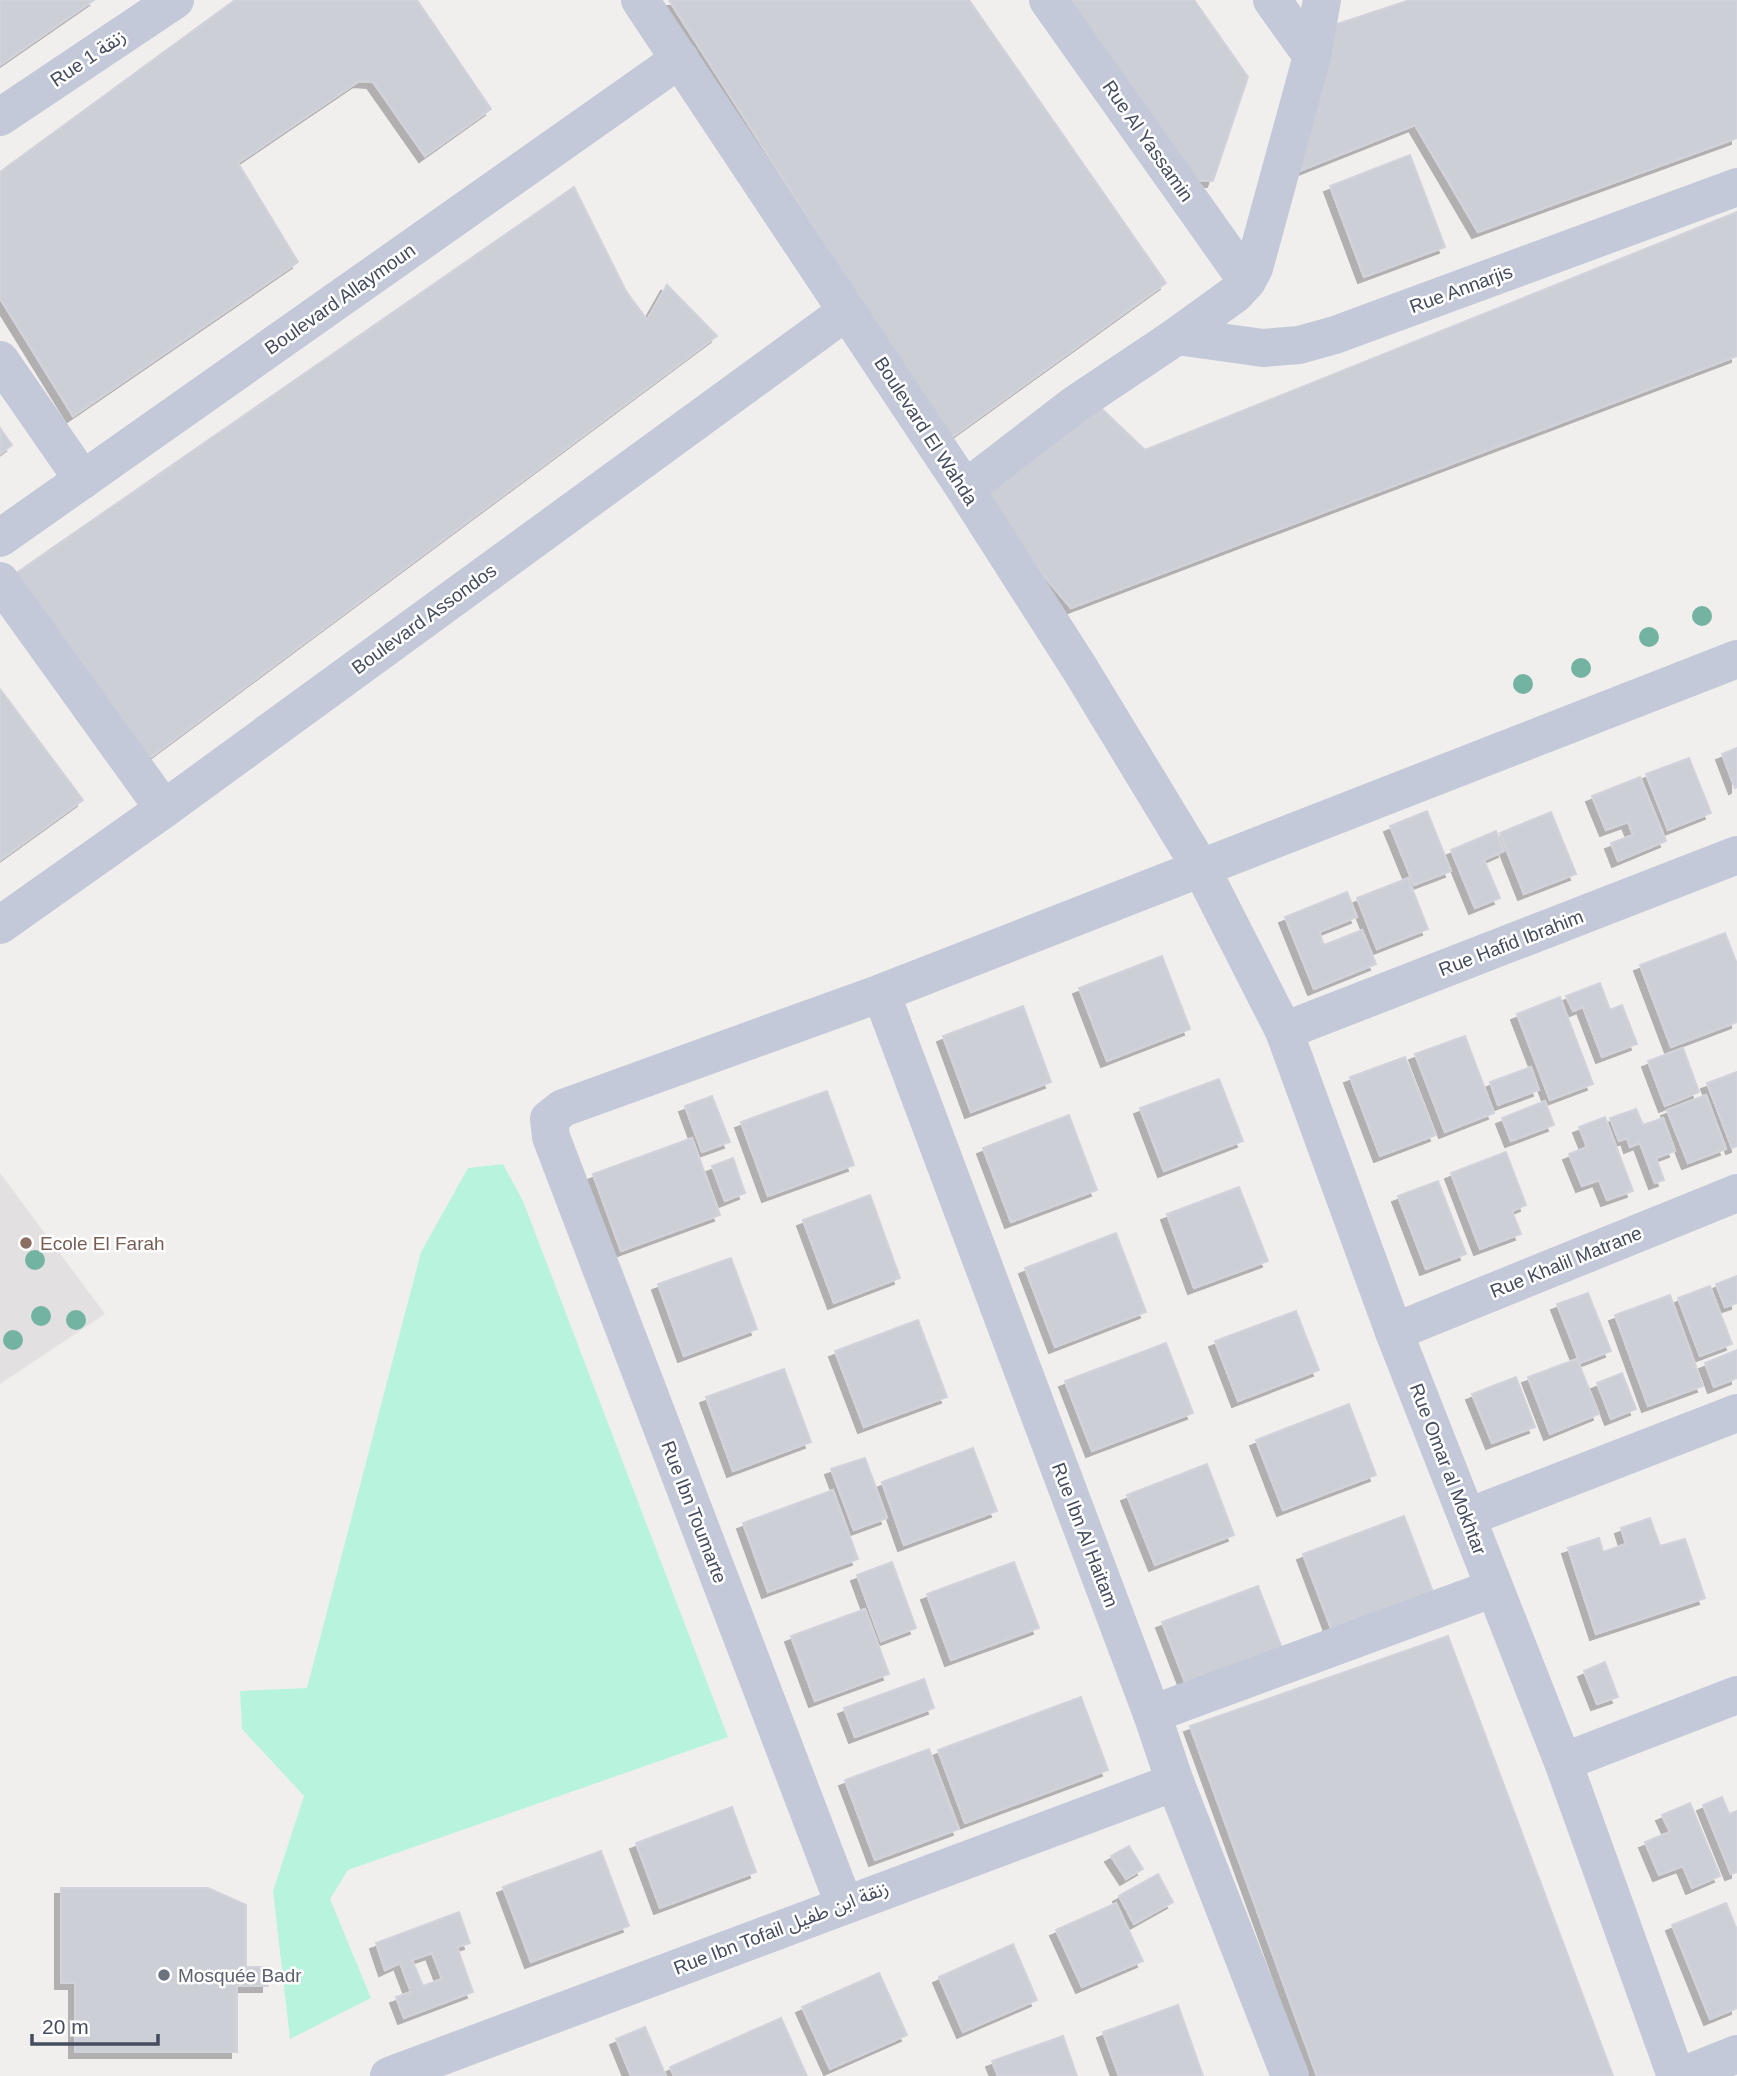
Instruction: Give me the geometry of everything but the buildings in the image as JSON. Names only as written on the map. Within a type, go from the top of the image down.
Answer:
[{"type":"street","name":"Rue 1 زنقة","points":[[0,117],[176,0]]},
{"type":"street","name":"Boulevard El Wahda","points":[[640,0],[965,489],[1080,669],[1202,870]]},
{"type":"street","name":"Rue Al Yassamin","points":[[1048,0],[1247,281]]},
{"type":"street","points":[[1272,0],[1312,56]]},
{"type":"street","points":[[965,489],[1074,405],[1235,294],[1247,281],[1254,268],[1328,2]]},
{"type":"street","name":"Boulevard Allaymoun","points":[[0,538],[680,59]]},
{"type":"street","name":"Rue Annarjis","points":[[1177,336],[1263,348],[1311,342],[1737,187]]},
{"type":"street","name":"Boulevard Assondos","points":[[0,925],[164,809],[847,311]]},
{"type":"street","points":[[0,360],[83,481]]},
{"type":"street","points":[[0,580],[164,809]]},
{"type":"street","points":[[881,993],[1737,659]]},
{"type":"street","name":"Rue Hafid Ibrahim","points":[[1284,1031],[1737,855]]},
{"type":"street","name":"Rue Omar al Mokhtar","points":[[1202,870],[1284,1031],[1394,1332],[1563,1762],[1676,2076]]},
{"type":"street","name":"Rue Ibn Toumarte","points":[[844,1904],[551,1138],[549,1119],[563,1108],[881,993]]},
{"type":"street","name":"Rue Ibn Al Haitam","points":[[881,993],[1152,1714],[1175,1782],[1290,2076]]},
{"type":"street","name":"Rue Khalil Matrane","points":[[1394,1332],[1737,1193]]},
{"type":"street","points":[[1468,1517],[1737,1413]]},
{"type":"street","points":[[1152,1714],[1494,1588]]},
{"type":"street","points":[[1563,1762],[1737,1695]]},
{"type":"street","name":"Rue Ibn Tofail زنقة ابن طفيل","points":[[389,2076],[1175,1782]]},
{"type":"street","points":[[1682,2076],[1737,2054]]},
{"type":"shaded area","name":"Ecole El Farah","points":[[0,1173],[105,1314],[0,1384]]},
{"type":"green space","points":[[503,1164],[523,1201],[728,1737],[348,1870],[330,1899],[371,1998],[290,2039],[273,1891],[304,1796],[242,1729],[240,1691],[307,1688],[421,1252],[468,1168]]},
{"type":"place","name":"Ecole El Farah","points":[[26,1243]]},
{"type":"place","name":"Mosquée Badr","points":[[164,1975]]}]
